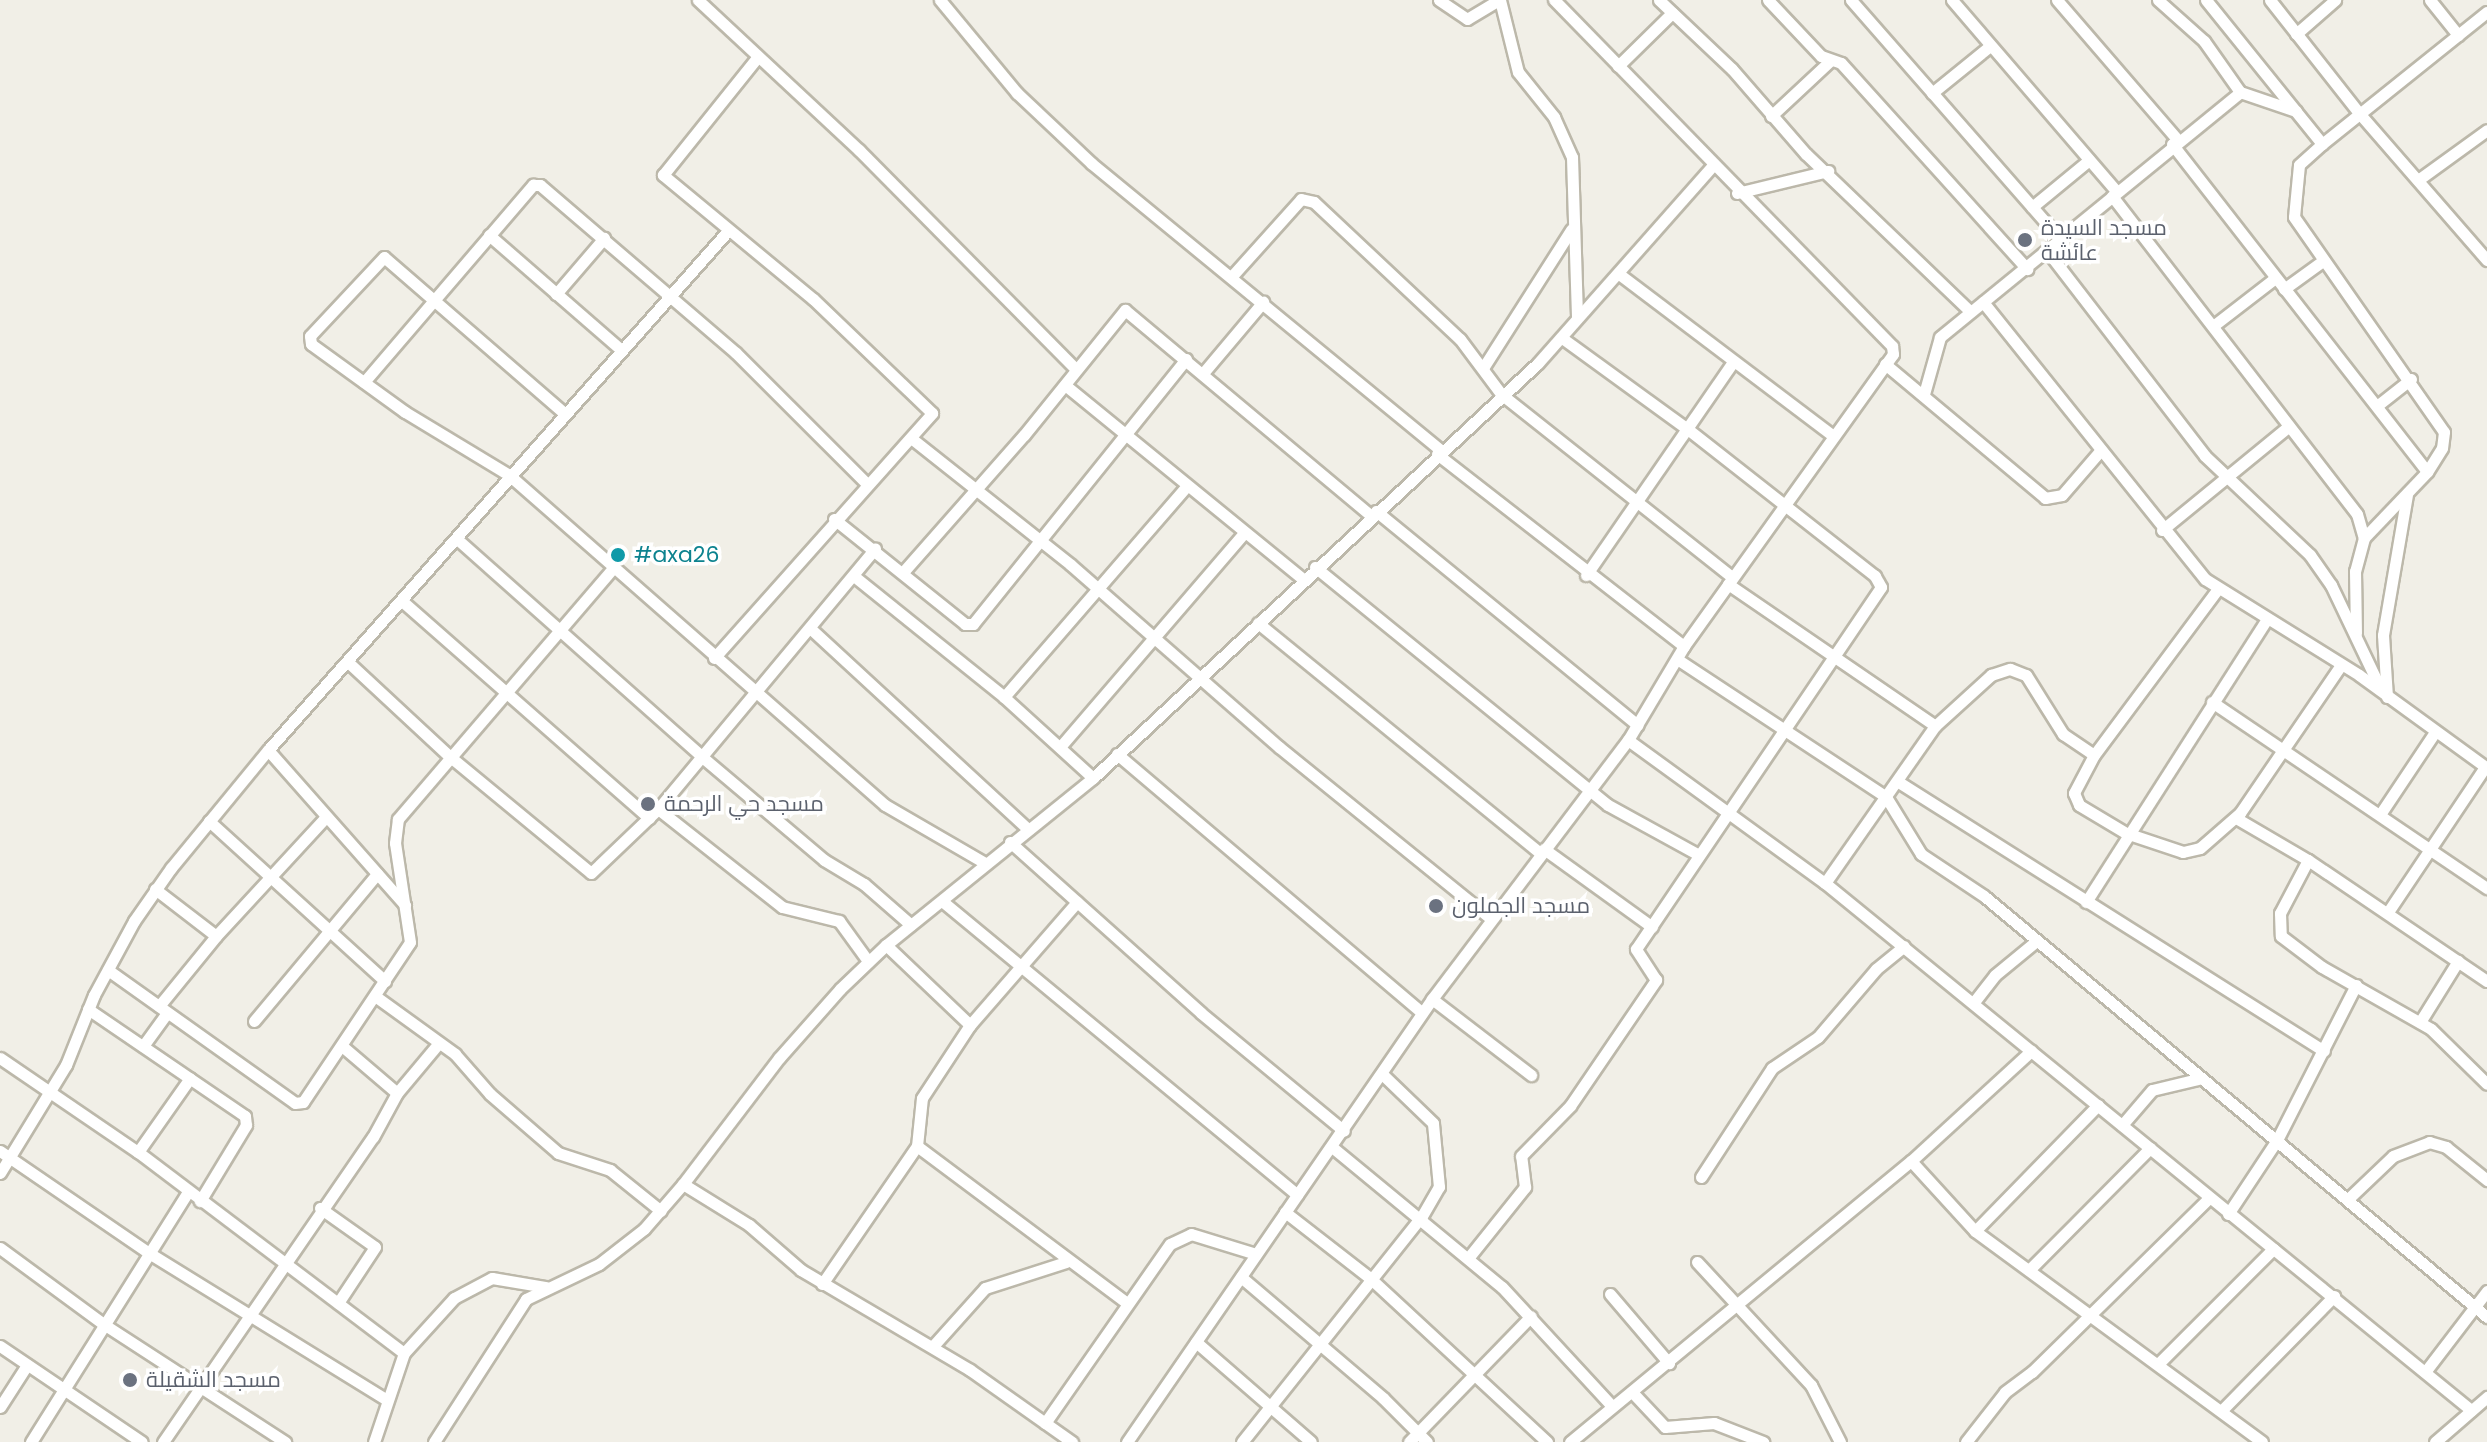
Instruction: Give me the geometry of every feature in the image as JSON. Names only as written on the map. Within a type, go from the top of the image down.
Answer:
[{"type":"street","points":[[698,0],[756,59],[859,150],[1076,369]]},
{"type":"street","points":[[940,0],[1017,93],[1070,143],[1586,575],[1684,646]]},
{"type":"street","points":[[1439,0],[1467,19],[1499,0],[1518,72],[1559,124],[1572,157],[1576,204],[1572,229],[1577,318]]},
{"type":"street","points":[[1127,1442],[1344,1131],[1422,1013],[1490,918],[1628,740],[1684,646],[1885,364],[1892,346],[1737,193],[1554,0]]},
{"type":"street","points":[[1659,0],[1771,116],[1970,311]]},
{"type":"street","points":[[1768,0],[1831,60],[1841,63],[2027,269]]},
{"type":"street","points":[[1851,0],[2061,240]]},
{"type":"street","points":[[1952,0],[2089,160],[2357,514],[2364,538]]},
{"type":"street","points":[[2057,0],[2175,142],[2275,278],[2378,405],[2427,472]]},
{"type":"street","points":[[2158,0],[2204,41],[2240,92],[2296,111]]},
{"type":"street","points":[[2206,0],[2322,144]]},
{"type":"street","points":[[2270,0],[2359,113],[2487,260]]},
{"type":"street","points":[[2296,34],[2335,0]]},
{"type":"street","points":[[2430,0],[2458,35]]},
{"type":"street","points":[[2356,634],[2355,571],[2364,538],[2427,472],[2442,448],[2444,432],[2411,379],[2293,212],[2299,165],[2359,113],[2487,12]]},
{"type":"street","points":[[1618,66],[1672,13]]},
{"type":"street","points":[[1932,93],[1990,46]]},
{"type":"street","points":[[714,658],[834,519],[911,438],[931,411],[813,299],[666,180],[663,169],[756,59]]},
{"type":"street","points":[[1771,116],[1831,60]]},
{"type":"street","points":[[1924,394],[1940,337],[2048,252],[2175,142],[2240,92]]},
{"type":"street","points":[[2418,180],[2487,130]]},
{"type":"street","points":[[2032,207],[2089,160]]},
{"type":"street","points":[[434,1442],[526,1299],[589,1270],[661,1211],[779,1058],[868,961],[1010,842],[1093,778],[1202,679],[1315,567],[1562,338],[1713,165]]},
{"type":"street","points":[[1737,193],[1828,171]]},
{"type":"street","points":[[364,382],[533,185],[544,188],[669,293],[782,396],[867,484]]},
{"type":"street","points":[[1232,276],[1307,198],[1363,243],[1483,368],[1501,394],[1730,581],[1833,660],[1935,726]]},
{"type":"street","points":[[1483,368],[1572,229]]},
{"type":"street","points":[[0,1173],[5,1154],[50,1090],[108,970],[155,889],[268,750],[349,663],[669,293],[727,232]]},
{"type":"street","points":[[489,235],[620,349]]},
{"type":"street","points":[[556,294],[604,238]]},
{"type":"street","points":[[2048,252],[2224,476],[2310,555],[2356,634],[2384,695]]},
{"type":"street","points":[[564,413],[384,257],[310,336],[311,344],[364,382],[509,475],[612,569],[885,805],[985,863]]},
{"type":"street","points":[[2284,289],[2324,260]]},
{"type":"street","points":[[1619,274],[1732,363],[1833,436]]},
{"type":"street","points":[[2213,326],[2275,278]]},
{"type":"street","points":[[1204,372],[1263,302]]},
{"type":"street","points":[[1983,302],[2162,530],[2217,590],[2341,665],[2486,768],[2388,912]]},
{"type":"street","points":[[904,571],[1065,385],[1125,310],[1637,725]]},
{"type":"street","points":[[1469,1257],[1525,1187],[1521,1156],[1570,1106],[1656,980],[1653,969],[1636,955],[1697,854],[1880,595],[1879,582],[1686,428],[1562,338]]},
{"type":"street","points":[[834,519],[904,571],[969,626],[1186,359]]},
{"type":"street","points":[[1586,575],[1732,363]]},
{"type":"street","points":[[1885,364],[2045,498],[2062,495],[2100,451]]},
{"type":"street","points":[[2378,405],[2411,379]]},
{"type":"street","points":[[1065,385],[1124,438],[1303,579]]},
{"type":"street","points":[[2162,530],[2224,476],[2289,426]]},
{"type":"street","points":[[911,438],[1099,589],[1202,679],[1490,918]]},
{"type":"street","points":[[1004,697],[1186,487]]},
{"type":"street","points":[[2384,695],[2383,635],[2407,494]]},
{"type":"street","points":[[1060,747],[1244,533]]},
{"type":"street","points":[[457,539],[701,756],[824,860],[864,884],[911,925]]},
{"type":"street","points":[[349,663],[448,755],[591,873],[653,813],[756,695],[875,549]]},
{"type":"street","points":[[1315,567],[1588,790],[1631,821],[1697,854]]},
{"type":"street","points":[[108,970],[299,1104],[342,1046],[410,942],[395,825],[448,755],[612,569]]},
{"type":"street","points":[[855,577],[1004,697],[1093,778]]},
{"type":"street","points":[[2217,590],[2094,755],[2075,799],[2126,833],[2193,851],[2236,818],[2341,665]]},
{"type":"street","points":[[402,601],[653,813],[782,907],[839,921],[868,961]]},
{"type":"street","points":[[2086,902],[2126,833],[2266,620]]},
{"type":"street","points":[[1258,623],[1542,851],[1652,927]]},
{"type":"street","points":[[811,629],[1028,829]]},
{"type":"street","points":[[1677,659],[1886,797],[1921,854],[1984,896],[2035,942],[2487,1317]]},
{"type":"street","points":[[1825,883],[1935,726],[1981,680],[2010,669],[2034,683],[2063,734],[2094,755]]},
{"type":"street","points":[[2212,702],[2381,813],[2487,888]]},
{"type":"street","points":[[2381,813],[2435,732]]},
{"type":"street","points":[[1628,740],[1825,883],[2471,1410]]},
{"type":"street","points":[[268,750],[405,905]]},
{"type":"street","points":[[1117,754],[1422,1013]]},
{"type":"street","points":[[1897,781],[2324,1051]]},
{"type":"street","points":[[143,1046],[163,1010],[216,936],[325,818]]},
{"type":"street","points":[[2236,818],[2308,860],[2487,981]]},
{"type":"street","points":[[209,821],[385,981]]},
{"type":"street","points":[[1010,842],[1344,1131]]},
{"type":"street","points":[[2308,860],[2280,913],[2281,936],[2420,1022],[2487,1084]]},
{"type":"street","points":[[254,1021],[377,874]]},
{"type":"street","points":[[155,889],[216,936]]},
{"type":"street","points":[[942,901],[1297,1195]]},
{"type":"street","points":[[822,1284],[917,1146],[922,1098],[970,1025],[1077,902]]},
{"type":"street","points":[[1974,1002],[1995,975],[2035,942]]},
{"type":"street","points":[[886,945],[970,1025]]},
{"type":"street","points":[[1701,1177],[1772,1068],[1818,1037],[1876,969],[1904,946]]},
{"type":"street","points":[[2420,1022],[2458,961]]},
{"type":"street","points":[[2228,1214],[2277,1140],[2356,985]]},
{"type":"street","points":[[375,996],[438,1044],[547,1144],[568,1158],[622,1176],[661,1211]]},
{"type":"street","points":[[1432,999],[1531,1075]]},
{"type":"street","points":[[88,1009],[247,1120],[200,1201]]},
{"type":"street","points":[[163,1442],[282,1262],[373,1137],[397,1093],[438,1044]]},
{"type":"street","points":[[342,1046],[397,1093]]},
{"type":"street","points":[[1570,1442],[1911,1161],[2031,1051]]},
{"type":"street","points":[[0,1058],[138,1152],[404,1353]]},
{"type":"street","points":[[1242,1442],[1422,1216],[1439,1187],[1436,1130],[1382,1074]]},
{"type":"street","points":[[138,1152],[190,1078]]},
{"type":"street","points":[[2122,1125],[2152,1090],[2202,1078]]},
{"type":"street","points":[[1975,1231],[2098,1105]]},
{"type":"street","points":[[2348,1199],[2393,1156],[2429,1142],[2446,1147],[2487,1180]]},
{"type":"street","points":[[917,1146],[1066,1262],[1127,1303]]},
{"type":"street","points":[[1332,1147],[1422,1216],[1469,1257],[1531,1316],[1612,1406]]},
{"type":"street","points":[[2029,1270],[2150,1148]]},
{"type":"street","points":[[5,1154],[149,1253],[387,1400]]},
{"type":"street","points":[[1911,1161],[1975,1231],[2262,1442]]},
{"type":"street","points":[[683,1184],[749,1225],[822,1284],[933,1346],[1072,1442]]},
{"type":"street","points":[[31,1442],[188,1192]]},
{"type":"street","points":[[1966,1442],[1998,1399],[2209,1198]]},
{"type":"street","points":[[320,1208],[375,1247],[338,1303]]},
{"type":"street","points":[[1285,1212],[1371,1279],[1547,1442]]},
{"type":"street","points":[[1045,1423],[1127,1303],[1177,1239],[1207,1237],[1256,1254]]},
{"type":"street","points":[[0,1248],[105,1325],[285,1442]]},
{"type":"street","points":[[2158,1364],[2273,1249]]},
{"type":"street","points":[[933,1346],[985,1288],[1066,1262]]},
{"type":"street","points":[[1697,1262],[1811,1385],[1840,1442]]},
{"type":"street","points":[[1241,1277],[1422,1438]]},
{"type":"street","points":[[374,1442],[404,1353],[454,1298],[479,1281],[506,1278],[547,1287]]},
{"type":"street","points":[[2425,1372],[2487,1291]]},
{"type":"street","points":[[1610,1294],[1669,1363]]},
{"type":"street","points":[[2222,1410],[2334,1296]]},
{"type":"street","points":[[1409,1442],[1422,1438],[1474,1374],[1531,1316]]},
{"type":"street","points":[[1196,1342],[1311,1442]]},
{"type":"street","points":[[0,1346],[142,1442]]},
{"type":"street","points":[[0,1405],[27,1365]]},
{"type":"street","points":[[1632,1392],[1665,1427],[1714,1423],[1763,1442]]},
{"type":"street","points":[[2438,1441],[2487,1397]]},
{"type":"place","name":"مسجد السيدة عائشة","points":[[2025,240]]},
{"type":"place","name":"#axa26","points":[[618,555]]},
{"type":"place","name":"مسجد حي الرحمة","points":[[648,804]]},
{"type":"place","name":"مسجد الجملون","points":[[1436,906]]},
{"type":"place","name":"مسجد الشقيلة","points":[[130,1380]]}]
